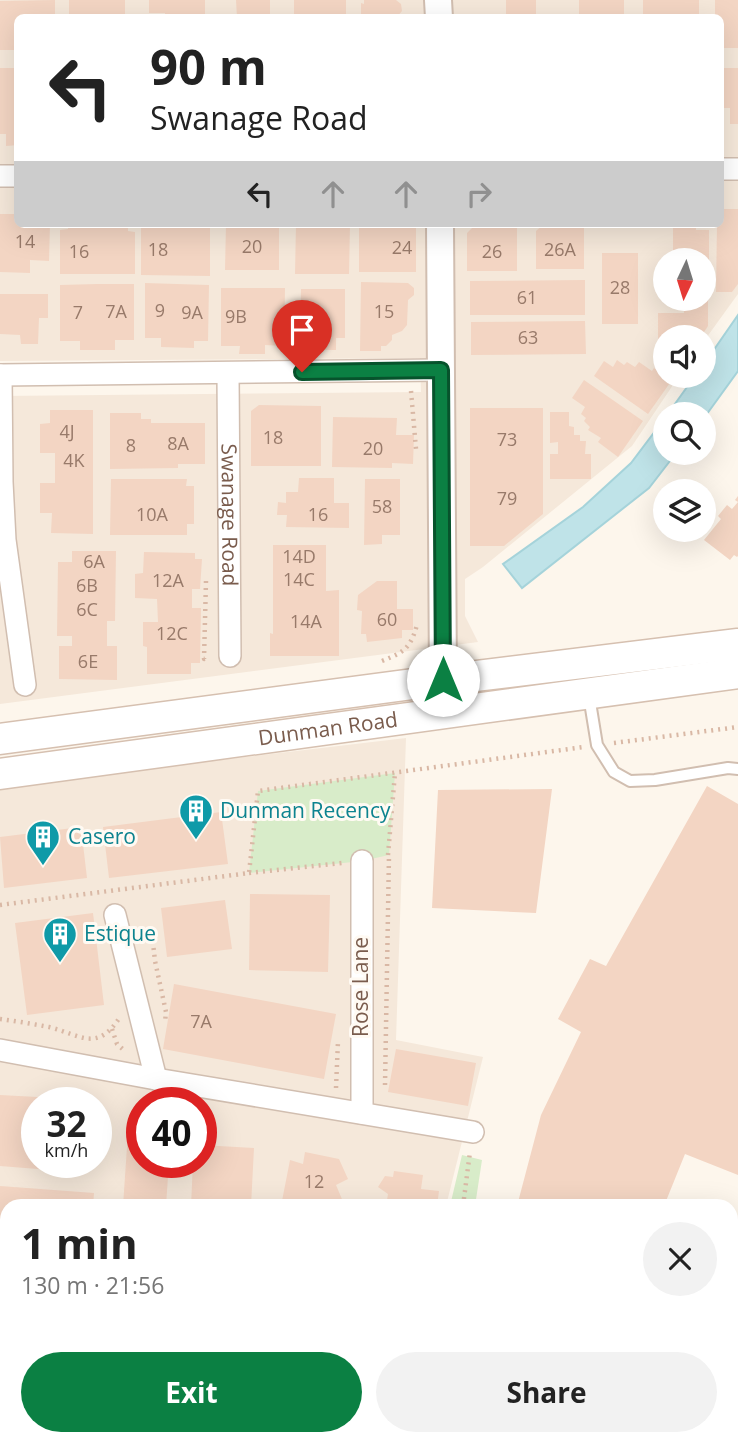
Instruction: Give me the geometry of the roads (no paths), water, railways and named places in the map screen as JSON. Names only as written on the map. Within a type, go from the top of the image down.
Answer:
[{"type":"main road","name":"Dunman Road","points":[[0,739],[738,644]]},
{"type":"main road","name":"Dunman Road","points":[[0,774],[738,673]]},
{"type":"street","points":[[440,228],[445,712]]},
{"type":"street","points":[[25,685],[5,540],[1,482],[0,376],[441,370]]},
{"type":"street","name":"Swanage Road","points":[[228,373],[230,656]]},
{"type":"street","name":"Rose Lane","points":[[362,861],[362,1113]]},
{"type":"street","points":[[114,915],[156,1079]]},
{"type":"street","points":[[0,1050],[362,1113],[475,1142]]},
{"type":"lane","points":[[589,693],[597,745],[614,772],[631,781],[655,780],[728,768],[738,769]]},
{"type":"water","points":[[738,315],[738,371],[716,402],[676,402],[686,388],[716,388],[716,347]]},
{"type":"water","points":[[653,434],[653,465],[667,465],[656,479],[653,479],[649,488],[522,588],[503,564],[583,507],[631,463]]},
{"type":"place","name":"Dunman Recency","points":[[196,841]]},
{"type":"place","name":"Casero","points":[[43,867]]},
{"type":"place","name":"Estique","points":[[60,964]]}]
